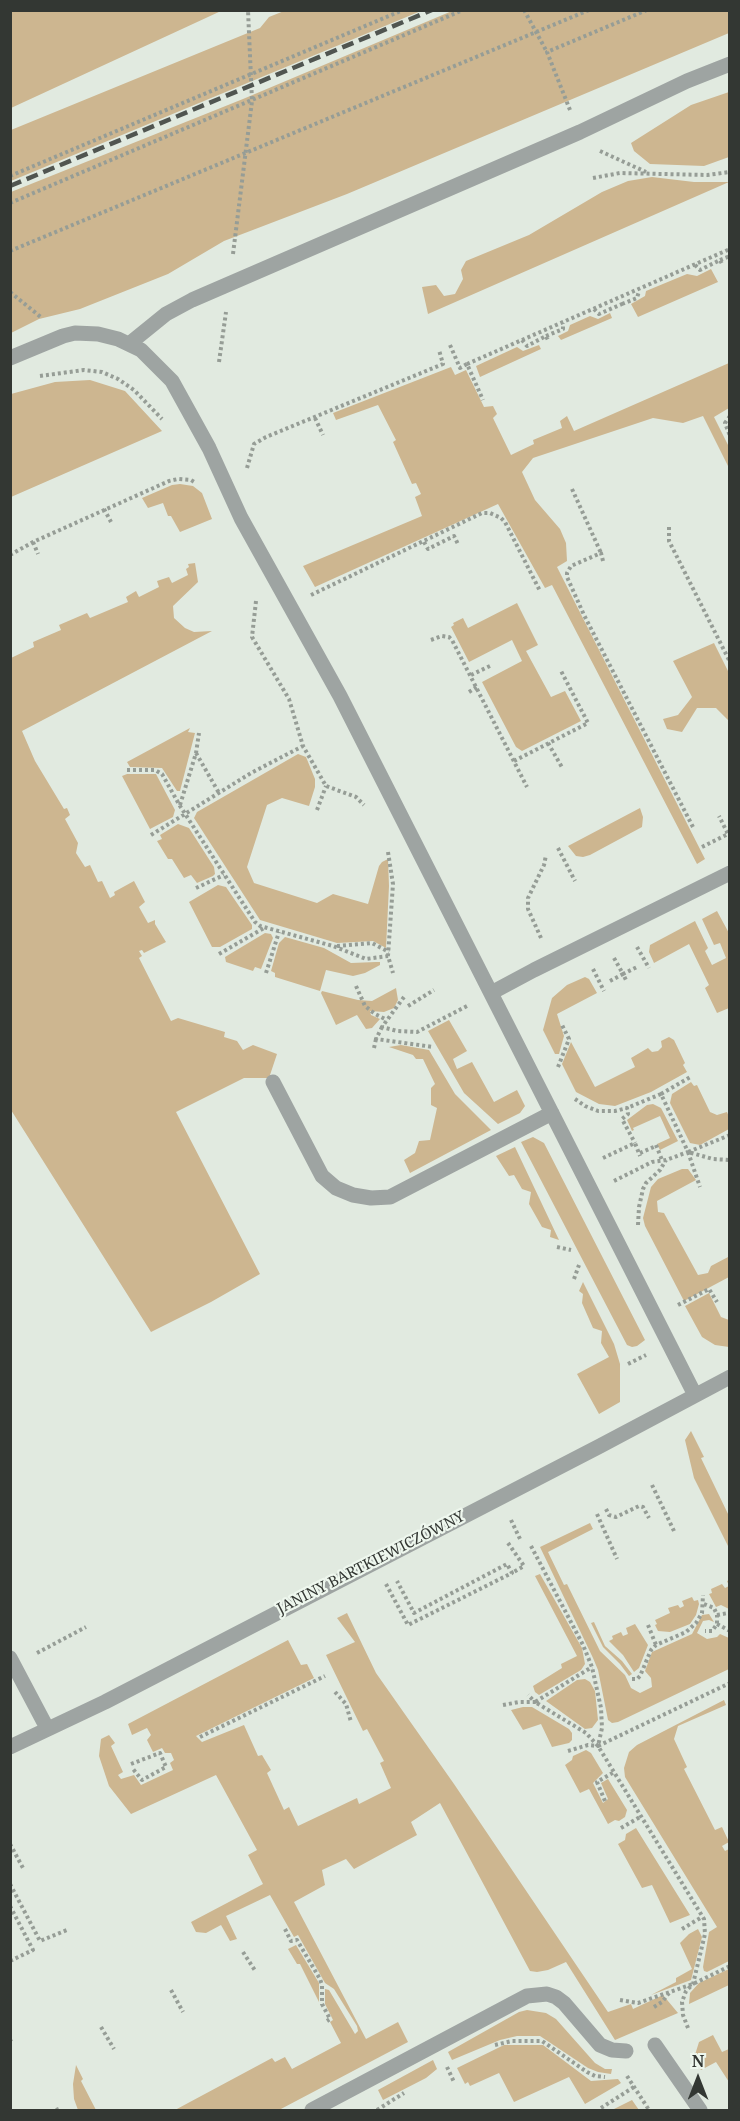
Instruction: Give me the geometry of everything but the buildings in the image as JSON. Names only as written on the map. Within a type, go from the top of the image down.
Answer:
[{"type":"street","points":[[129,344],[166,314],[192,300],[580,132],[687,81],[729,64]]},
{"type":"street","points":[[10,358],[49,341],[75,333],[98,334],[129,344],[151,358],[172,381],[209,448],[241,518],[340,696],[694,1395]]},
{"type":"street","points":[[491,993],[729,873]]},
{"type":"street","points":[[273,1082],[322,1176],[336,1188],[353,1195],[371,1198],[390,1197],[552,1113]]},
{"type":"street","name":"JANINY BARTKIEWICZÓWNY","points":[[10,1747],[105,1702],[729,1377]]},
{"type":"street","points":[[10,1658],[47,1728]]},
{"type":"street","points":[[312,2110],[527,1996],[547,1994],[556,1997],[564,2003],[600,2045],[619,2050]]},
{"type":"street","points":[[655,2045],[700,2110]]},
{"type":"path","points":[[233,10],[241,10]]},
{"type":"path","points":[[234,248],[252,100],[248,10]]},
{"type":"path","points":[[10,176],[403,10]]},
{"type":"path","points":[[10,202],[463,10]]},
{"type":"path","points":[[524,10],[547,52],[566,100]]},
{"type":"path","points":[[10,251],[589,10]]},
{"type":"path","points":[[547,52],[647,10]]},
{"type":"path","points":[[593,178],[620,173],[707,175],[729,172]]},
{"type":"path","points":[[450,345],[460,368],[729,249]]},
{"type":"path","points":[[695,265],[700,270],[721,262],[729,256]]},
{"type":"path","points":[[594,309],[599,314],[622,306],[637,298],[639,290]]},
{"type":"path","points":[[10,292],[42,318]]},
{"type":"path","points":[[522,340],[527,346],[547,338],[563,329],[563,323]]},
{"type":"path","points":[[254,444],[444,364],[439,350]]},
{"type":"path","points":[[467,364],[483,400]]},
{"type":"path","points":[[33,377],[84,370],[102,372],[134,390],[166,424]]},
{"type":"path","points":[[729,416],[725,423],[729,436]]},
{"type":"path","points":[[315,418],[322,435]]},
{"type":"path","points":[[10,555],[33,542],[169,481],[191,480],[199,484],[195,476]]},
{"type":"path","points":[[572,489],[603,561]]},
{"type":"path","points":[[104,509],[111,522]]},
{"type":"path","points":[[317,593],[482,513],[495,514],[505,522],[540,591]]},
{"type":"path","points":[[669,527],[669,541],[729,662]]},
{"type":"path","points":[[424,542],[428,549],[454,536],[458,544]]},
{"type":"path","points":[[33,542],[38,554]]},
{"type":"path","points":[[601,553],[571,566],[567,577],[584,615],[694,829]]},
{"type":"path","points":[[688,582],[694,579]]},
{"type":"path","points":[[252,591],[256,601],[252,637],[289,699],[303,746],[326,786],[356,797],[369,812]]},
{"type":"path","points":[[431,640],[439,636],[449,637],[471,675],[526,787]]},
{"type":"path","points":[[471,675],[492,665]]},
{"type":"path","points":[[514,761],[588,723],[560,669]]},
{"type":"path","points":[[469,692],[477,687]]},
{"type":"path","points":[[180,806],[196,753],[199,733]]},
{"type":"path","points":[[548,743],[563,769]]},
{"type":"path","points":[[151,836],[251,773],[303,746]]},
{"type":"path","points":[[196,753],[219,793]]},
{"type":"path","points":[[502,757],[510,753]]},
{"type":"path","points":[[127,770],[159,771],[162,774],[185,814],[255,922],[264,928],[333,946],[366,959],[388,954]]},
{"type":"path","points":[[317,810],[326,786]]},
{"type":"path","points":[[702,847],[729,833],[719,816]]},
{"type":"path","points":[[386,846],[393,884],[388,954],[393,973]]},
{"type":"path","points":[[558,848],[575,881]]},
{"type":"path","points":[[543,941],[530,918],[528,898],[544,865],[546,855]]},
{"type":"path","points":[[196,888],[224,875]]},
{"type":"path","points":[[219,954],[264,928]]},
{"type":"path","points":[[266,973],[279,932]]},
{"type":"path","points":[[333,946],[372,943],[388,954]]},
{"type":"path","points":[[635,943],[649,968]]},
{"type":"path","points":[[612,955],[626,980]]},
{"type":"path","points":[[592,966],[604,992]]},
{"type":"path","points":[[610,981],[637,967]]},
{"type":"path","points":[[356,986],[365,1005],[375,1014],[387,1020]]},
{"type":"path","points":[[408,1005],[434,990]]},
{"type":"path","points":[[382,1027],[397,1031],[417,1032],[491,993]]},
{"type":"path","points":[[374,1048],[382,1027],[404,997]]},
{"type":"path","points":[[557,1070],[569,1039],[562,1025],[564,1024]]},
{"type":"path","points":[[376,1039],[432,1047]]},
{"type":"path","points":[[573,1098],[585,1106],[598,1110],[615,1111],[661,1094],[692,1077]]},
{"type":"path","points":[[661,1094],[688,1152],[700,1187]]},
{"type":"path","points":[[627,1108],[628,1114],[622,1119],[640,1154],[656,1145],[664,1160]]},
{"type":"path","points":[[614,1181],[652,1162],[688,1152],[729,1135]]},
{"type":"path","points":[[602,1159],[635,1143]]},
{"type":"path","points":[[688,1152],[713,1159],[729,1160]]},
{"type":"path","points":[[639,1230],[639,1207],[643,1189],[664,1160]]},
{"type":"path","points":[[557,1247],[571,1250]]},
{"type":"path","points":[[574,1279],[579,1265]]},
{"type":"path","points":[[677,1306],[709,1289],[717,1302]]},
{"type":"path","points":[[652,1485],[674,1531]]},
{"type":"path","points":[[606,1509],[609,1515],[616,1517],[639,1506],[643,1507],[649,1518]]},
{"type":"path","points":[[597,1514],[617,1559]]},
{"type":"path","points":[[510,1517],[520,1539]]},
{"type":"path","points":[[386,1584],[408,1625],[524,1566],[508,1543]]},
{"type":"path","points":[[531,1546],[584,1645],[592,1666],[601,1708],[602,1728],[598,1746]]},
{"type":"path","points":[[397,1581],[414,1612],[507,1564],[512,1573]]},
{"type":"path","points":[[632,1679],[640,1677],[651,1650],[656,1645],[686,1632],[696,1623],[702,1613],[703,1595]]},
{"type":"path","points":[[704,1604],[714,1608],[717,1615],[717,1624],[712,1631],[705,1631]]},
{"type":"path","points":[[717,1615],[728,1612]]},
{"type":"path","points":[[717,1624],[729,1630]]},
{"type":"path","points":[[648,1625],[656,1645]]},
{"type":"path","points":[[36,1653],[86,1627]]},
{"type":"path","points":[[503,1705],[535,1702],[592,1666]]},
{"type":"path","points":[[200,1737],[325,1677]]},
{"type":"path","points":[[568,1751],[588,1744],[598,1746],[729,1683]]},
{"type":"path","points":[[335,1692],[346,1704],[351,1722]]},
{"type":"path","points":[[528,1695],[535,1702],[586,1733],[598,1746],[702,1917],[705,1934],[693,1984],[686,1991],[682,2002],[683,2016],[688,2028]]},
{"type":"path","points":[[131,1764],[160,1753],[166,1767],[142,1780],[133,1769]]},
{"type":"path","points":[[605,1801],[597,1782],[614,1772]]},
{"type":"path","points":[[621,1828],[640,1817]]},
{"type":"path","points":[[10,1844],[23,1868]]},
{"type":"path","points":[[10,1884],[40,1941],[67,1930]]},
{"type":"path","points":[[10,1906],[33,1950],[10,1961]]},
{"type":"path","points":[[682,1929],[702,1917]]},
{"type":"path","points":[[285,1929],[291,1941],[297,1940],[320,1978],[322,2004],[330,2019],[327,2021]]},
{"type":"path","points":[[243,1952],[256,1972]]},
{"type":"path","points":[[620,2000],[638,2003],[693,1984],[729,1966]]},
{"type":"path","points":[[171,1990],[183,2012]]},
{"type":"path","points":[[654,2007],[662,2002],[669,1992]]},
{"type":"path","points":[[101,2027],[114,2049]]},
{"type":"path","points":[[490,2047],[512,2041],[542,2041],[595,2076],[627,2075]]},
{"type":"path","points":[[619,2050],[627,2075],[649,2110]]},
{"type":"path","points":[[447,2068],[455,2063]]},
{"type":"path","points":[[601,2108],[634,2087]]},
{"type":"path","points":[[377,2110],[408,2091]]},
{"type":"path","points":[[56,2110],[61,2108]]},
{"type":"shaded area","points":[[11,10],[221,10],[221,11],[11,108]]},
{"type":"shaded area","points":[[284,11],[421,11],[11,181],[11,130],[260,28],[269,17]]},
{"type":"shaded area","points":[[452,11],[729,11],[729,33],[347,194],[224,241],[168,274],[80,309],[39,319],[11,333],[11,192],[243,99]]},
{"type":"shaded area","points":[[729,92],[729,157],[704,166],[650,164],[634,151],[631,143],[691,105]]},
{"type":"shaded area","points":[[652,177],[694,182],[729,182],[428,314],[422,287],[436,285],[444,296],[455,294],[463,279],[461,270],[466,261],[529,235],[602,192],[628,181]]},
{"type":"shaded area","points":[[711,269],[718,282],[638,317],[631,304],[645,296],[646,291],[687,274],[697,276]]},
{"type":"shaded area","points":[[610,313],[612,318],[561,340],[558,336],[568,331],[570,325],[590,316],[598,319]]},
{"type":"shaded area","points":[[539,345],[541,349],[480,377],[476,366],[517,347],[523,351]]},
{"type":"shaded area","points":[[729,363],[729,408],[714,417],[729,447],[729,468],[703,416],[683,423],[653,418],[533,458],[522,472],[535,500],[560,529],[566,543],[567,561],[557,567],[705,859],[697,864],[552,585],[545,588],[498,504],[315,587],[303,566],[422,516],[415,497],[421,494],[416,483],[412,484],[393,442],[396,440],[378,405],[336,420],[333,413],[451,367],[455,375],[466,370],[484,407],[493,406],[497,414],[493,418],[511,455],[534,444],[533,440],[562,428],[560,421],[567,416],[574,431]]},
{"type":"shaded area","points":[[90,380],[125,391],[162,431],[11,497],[11,394],[55,382]]},
{"type":"shaded area","points":[[172,485],[193,486],[202,493],[212,519],[180,532],[171,516],[168,516],[163,503],[148,508],[142,498]]},
{"type":"shaded area","points":[[195,563],[198,582],[173,606],[174,618],[185,628],[194,632],[212,631],[22,731],[35,761],[64,809],[67,808],[70,815],[65,819],[78,843],[76,853],[85,867],[90,865],[98,882],[102,881],[110,898],[115,895],[114,892],[134,881],[145,902],[139,907],[148,923],[155,920],[166,942],[144,953],[142,950],[139,951],[142,956],[139,958],[171,1021],[178,1018],[225,1032],[224,1037],[237,1041],[243,1050],[253,1045],[277,1054],[269,1078],[244,1078],[176,1112],[260,1274],[151,1332],[11,1110],[11,658],[34,647],[33,642],[61,630],[59,625],[87,613],[90,618],[128,602],[126,597],[136,591],[139,597],[159,587],[157,581],[169,577],[172,583],[188,575],[186,569],[189,567],[188,564]]},
{"type":"shaded area","points":[[517,603],[538,645],[526,651],[551,697],[565,691],[581,721],[522,751],[516,747],[482,682],[522,661],[512,640],[469,662],[451,627],[453,623],[463,618],[468,628]]},
{"type":"shaded area","points":[[714,643],[729,673],[729,721],[716,708],[697,708],[682,732],[667,729],[663,719],[678,715],[692,697],[673,661]]},
{"type":"shaded area","points":[[190,728],[188,732],[195,733],[180,791],[177,791],[162,768],[130,767],[127,762]]},
{"type":"shaded area","points":[[298,754],[306,757],[315,779],[309,806],[282,798],[267,805],[247,867],[254,883],[317,903],[333,894],[368,904],[379,866],[388,859],[386,948],[373,941],[337,943],[260,920],[194,818],[197,812]]},
{"type":"shaded area","points":[[156,774],[175,810],[173,817],[150,829],[122,776]]},
{"type":"shaded area","points":[[640,808],[643,817],[642,827],[590,855],[576,856],[568,846]]},
{"type":"shaded area","points":[[178,824],[189,828],[214,867],[213,876],[197,883],[191,875],[184,878],[172,859],[168,859],[157,841],[162,839],[160,835]]},
{"type":"shaded area","points":[[218,885],[226,887],[252,925],[252,929],[220,947],[212,947],[189,902]]},
{"type":"shaded area","points":[[717,911],[730,935],[729,1008],[717,1013],[705,988],[709,985],[689,944],[654,963],[649,952],[650,945],[695,921],[708,948],[705,951],[712,965],[726,958],[720,943],[714,945],[702,919]]},
{"type":"shaded area","points":[[265,933],[271,934],[273,938],[261,969],[255,967],[253,971],[226,962],[225,957]]},
{"type":"shaded area","points":[[285,937],[324,948],[351,963],[380,962],[380,965],[353,976],[326,970],[320,991],[275,977],[275,973],[271,971],[279,943]]},
{"type":"shaded area","points":[[585,977],[589,979],[597,993],[557,1014],[564,1036],[559,1054],[555,1054],[543,1030],[552,998],[567,985]]},
{"type":"shaded area","points":[[396,988],[398,1000],[394,1008],[384,1012],[370,1011],[371,1015],[380,1019],[372,1028],[366,1029],[357,1015],[336,1025],[321,993],[322,991],[372,1001]]},
{"type":"shaded area","points":[[449,1020],[467,1051],[453,1059],[457,1069],[472,1062],[494,1102],[517,1090],[525,1106],[520,1113],[498,1124],[464,1093],[428,1031]]},
{"type":"shaded area","points":[[669,1037],[674,1040],[687,1072],[651,1092],[615,1106],[599,1104],[576,1092],[562,1064],[571,1042],[595,1087],[635,1067],[631,1058],[648,1048],[652,1052],[658,1051],[662,1047],[661,1041]]},
{"type":"shaded area","points":[[401,1045],[429,1050],[455,1094],[491,1130],[410,1173],[404,1160],[415,1153],[419,1141],[430,1140],[437,1108],[431,1105],[431,1088],[435,1084],[423,1059],[416,1059],[413,1055],[389,1047]]},
{"type":"shaded area","points":[[691,1082],[694,1086],[697,1085],[710,1112],[717,1115],[727,1112],[729,1117],[729,1129],[700,1145],[690,1143],[670,1103],[672,1094]]},
{"type":"shaded area","points":[[653,1104],[661,1108],[678,1141],[660,1150],[657,1144],[670,1138],[660,1116],[633,1128],[632,1131],[627,1120],[647,1105]]},
{"type":"shaded area","points":[[533,1137],[544,1143],[645,1340],[637,1346],[627,1345],[521,1142]]},
{"type":"shaded area","points":[[515,1147],[559,1240],[550,1237],[551,1230],[542,1227],[529,1204],[531,1192],[522,1189],[514,1175],[509,1176],[496,1156]]},
{"type":"shaded area","points":[[682,1169],[688,1169],[696,1180],[657,1201],[658,1212],[664,1213],[698,1275],[708,1273],[711,1266],[730,1256],[729,1277],[684,1301],[643,1218],[651,1187],[658,1179]]},
{"type":"shaded area","points":[[583,1282],[614,1344],[620,1364],[620,1402],[599,1414],[577,1374],[609,1357],[601,1343],[602,1331],[593,1328],[582,1303],[583,1294],[579,1291]]},
{"type":"shaded area","points":[[709,1293],[721,1317],[729,1320],[729,1347],[715,1345],[702,1337],[685,1306]]},
{"type":"shaded area","points":[[691,1431],[704,1457],[701,1458],[729,1516],[729,1548],[694,1478],[685,1440]]},
{"type":"shaded area","points":[[590,1523],[593,1529],[548,1552],[564,1585],[567,1584],[600,1651],[625,1675],[631,1688],[640,1693],[652,1687],[651,1678],[645,1671],[652,1652],[692,1634],[702,1615],[709,1614],[714,1622],[703,1621],[697,1633],[707,1639],[720,1634],[729,1638],[729,1669],[618,1722],[612,1723],[608,1720],[598,1670],[540,1547]]},
{"type":"shaded area","points":[[540,1574],[582,1648],[585,1664],[581,1670],[539,1695],[533,1686],[562,1668],[561,1664],[577,1656],[535,1576]]},
{"type":"shaded area","points":[[722,1584],[725,1588],[729,1586],[729,1609],[721,1605],[716,1607],[709,1594],[712,1593],[711,1589]]},
{"type":"shaded area","points":[[692,1597],[694,1601],[698,1600],[699,1604],[690,1624],[670,1632],[658,1631],[655,1620],[670,1613],[668,1608],[684,1606],[682,1601]]},
{"type":"shaded area","points":[[347,1613],[376,1673],[608,2012],[631,2004],[633,2009],[663,1995],[678,2013],[615,2040],[566,1962],[548,1970],[530,1971],[440,1803],[411,1822],[417,1835],[354,1869],[346,1859],[322,1870],[325,1885],[294,1902],[366,2039],[398,2022],[408,2042],[279,2110],[175,2110],[272,2058],[275,2062],[285,2057],[292,2069],[341,2043],[330,2022],[333,2020],[325,2004],[325,1989],[329,1990],[355,2034],[358,2031],[334,1989],[325,1983],[298,1935],[294,1937],[270,1895],[226,1916],[237,1939],[230,1941],[221,1925],[206,1933],[196,1932],[191,1922],[263,1884],[248,1855],[257,1850],[216,1775],[131,1814],[109,1786],[99,1756],[101,1739],[109,1735],[115,1743],[111,1746],[123,1772],[118,1775],[121,1779],[134,1775],[141,1785],[173,1770],[170,1763],[174,1760],[171,1753],[165,1753],[162,1748],[153,1752],[147,1740],[151,1735],[147,1728],[132,1735],[128,1724],[288,1640],[301,1665],[307,1664],[314,1678],[196,1736],[202,1742],[244,1725],[258,1756],[262,1755],[271,1770],[267,1773],[284,1810],[289,1807],[298,1826],[357,1798],[359,1804],[391,1788],[380,1763],[384,1761],[367,1729],[363,1731],[326,1655],[355,1642],[337,1618]]},
{"type":"shaded area","points":[[594,1622],[605,1646],[622,1661],[632,1674],[629,1676],[603,1647],[591,1623]]},
{"type":"shaded area","points":[[635,1624],[648,1645],[639,1668],[634,1672],[623,1655],[609,1641],[613,1639],[612,1636],[621,1632],[623,1636],[628,1634],[626,1628]]},
{"type":"shaded area","points":[[585,1679],[590,1682],[595,1691],[598,1720],[592,1728],[585,1729],[546,1701],[577,1680]]},
{"type":"shaded area","points":[[724,1700],[726,1705],[678,1726],[674,1739],[687,1767],[684,1769],[715,1830],[722,1827],[729,1842],[722,1846],[725,1851],[729,1849],[729,1961],[707,1972],[703,1967],[709,1932],[717,1927],[625,1777],[624,1768],[629,1752],[637,1745]]},
{"type":"shaded area","points":[[532,1707],[569,1729],[572,1733],[572,1740],[569,1743],[552,1747],[541,1724],[523,1730],[511,1710]]},
{"type":"shaded area","points":[[586,1750],[591,1753],[603,1773],[593,1783],[603,1803],[608,1799],[601,1783],[608,1779],[627,1810],[625,1817],[619,1821],[615,1820],[608,1824],[589,1789],[580,1793],[565,1765],[572,1760],[573,1756]]},
{"type":"shaded area","points":[[636,1828],[690,1915],[670,1923],[652,1885],[642,1888],[618,1844],[625,1840],[626,1834]]},
{"type":"shaded area","points":[[698,1929],[702,1937],[691,1980],[651,1995],[676,1982],[676,1978],[692,1969],[680,1943]]},
{"type":"shaded area","points":[[296,1945],[319,1983],[319,2002],[300,1964],[297,1964],[288,1949]]},
{"type":"shaded area","points":[[729,1969],[729,1985],[689,2004],[690,1993],[699,1983]]},
{"type":"shaded area","points":[[527,2010],[546,2013],[556,2019],[595,2063],[605,2069],[612,2069],[611,2074],[588,2068],[540,2036],[517,2036],[500,2040],[452,2060],[448,2052],[519,2012]]},
{"type":"shaded area","points":[[713,2035],[722,2052],[729,2049],[729,2082],[716,2062],[701,2070],[694,2058],[699,2042]]},
{"type":"shaded area","points":[[504,2045],[543,2045],[591,2081],[618,2079],[621,2083],[585,2104],[569,2077],[514,2102],[499,2073],[470,2086],[468,2082],[465,2084],[457,2068]]},
{"type":"shaded area","points":[[433,2060],[437,2069],[426,2078],[383,2100],[378,2090]]},
{"type":"shaded area","points":[[76,2065],[83,2079],[81,2081],[96,2110],[78,2110],[74,2099],[73,2084]]},
{"type":"shaded area","points":[[632,2100],[639,2110],[612,2110]]},
{"type":"railway","points":[[10,186],[432,10]]}]
